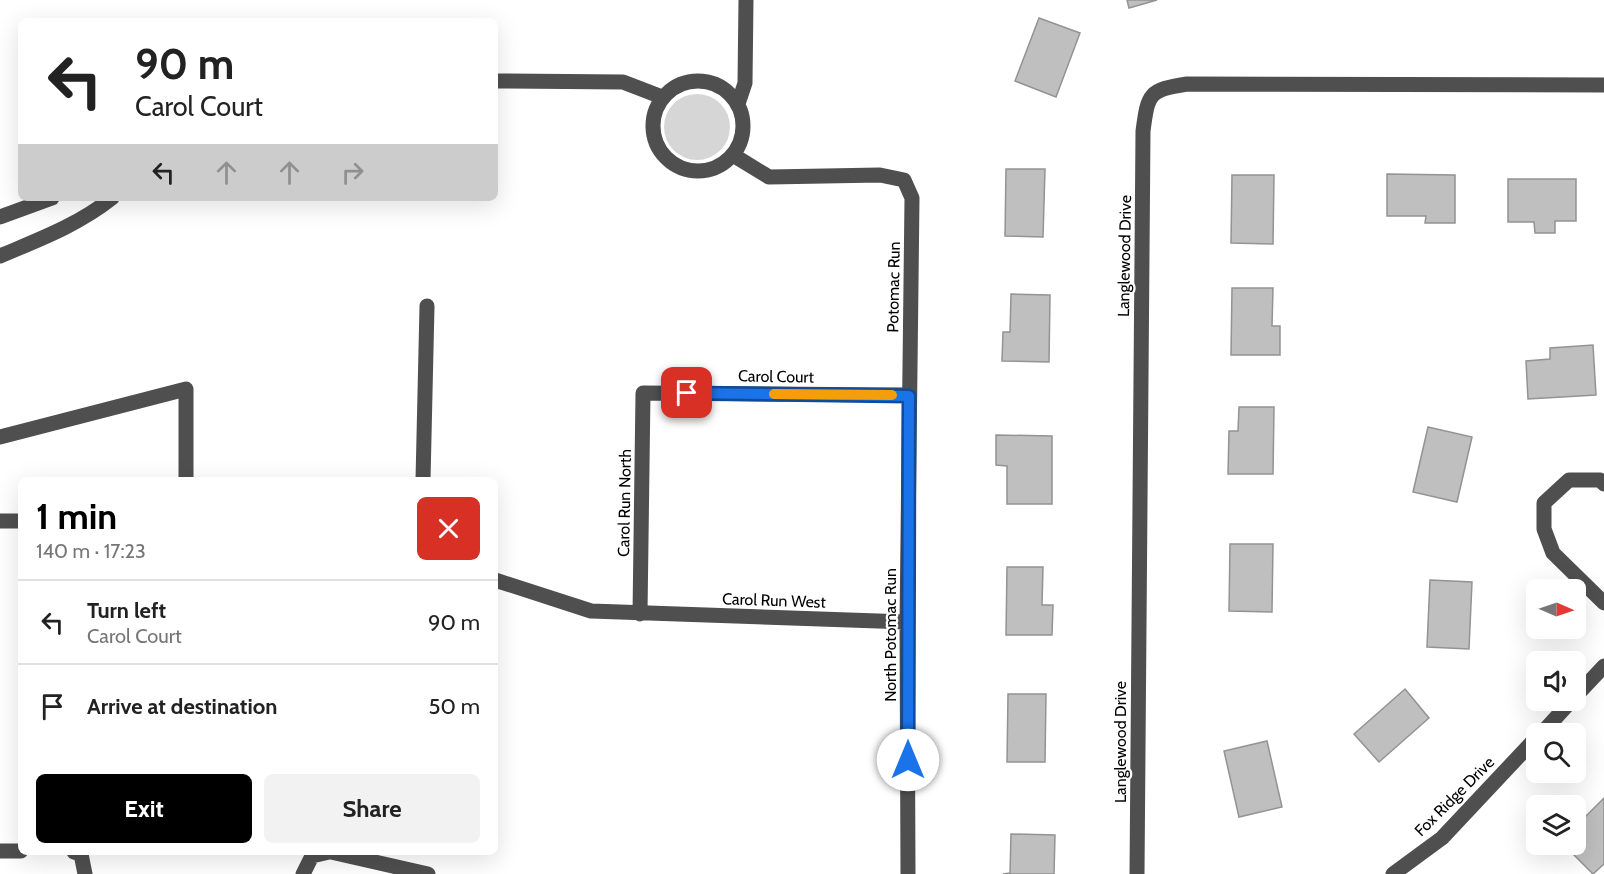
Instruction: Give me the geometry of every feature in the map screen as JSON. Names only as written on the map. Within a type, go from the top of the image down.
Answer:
[{"type":"street","points":[[738,104],[745,83],[746,0]]},
{"type":"street","points":[[498,81],[623,82],[663,97]]},
{"type":"street","points":[[693,81],[711,82],[727,91],[738,104],[743,122],[741,140],[733,155],[719,166],[702,172],[685,170],[669,161],[657,148],[652,131],[654,113],[663,97],[676,86],[693,81]]},
{"type":"street","name":"Langlewood Drive","points":[[1137,874],[1143,143],[1146,105],[1154,93],[1164,88],[1187,84],[1604,85]]},
{"type":"street","name":"Potomac Run","points":[[733,155],[769,177],[880,175],[904,180],[912,198],[909,396]]},
{"type":"street","points":[[0,217],[43,201]]},
{"type":"street","points":[[0,256],[64,230],[92,214],[108,201]]},
{"type":"street","points":[[423,477],[427,306]]},
{"type":"street","points":[[0,437],[186,389],[186,477]]},
{"type":"street","name":"Carol Court","points":[[643,393],[909,396]]},
{"type":"street","name":"Carol Run North","points":[[640,614],[643,393]]},
{"type":"street","name":"North Potomac Run","points":[[908,874],[909,396]]},
{"type":"street","points":[[1604,484],[1600,480],[1569,480],[1544,503],[1544,529],[1553,553],[1604,603]]},
{"type":"street","points":[[0,521],[18,521]]},
{"type":"street","name":"Carol Run West","points":[[498,581],[591,611],[907,622]]},
{"type":"street","points":[[1586,685],[1604,666]]},
{"type":"street","points":[[1551,723],[1562,711]]},
{"type":"street","name":"Fox Ridge Drive","points":[[1393,874],[1442,838],[1526,749]]},
{"type":"street","points":[[0,851],[18,851]]},
{"type":"street","points":[[81,855],[85,874]]},
{"type":"street","points":[[303,874],[312,856],[316,855]]},
{"type":"street","points":[[343,855],[428,874]]},
{"type":"shaded area","points":[[691,94],[703,94],[715,99],[725,109],[730,127],[728,140],[715,155],[703,160],[691,160],[679,155],[669,145],[664,133],[664,121],[669,109],[679,99]]},
{"type":"building","points":[[1127,0],[1157,0],[1129,8]]},
{"type":"building","points":[[1039,18],[1080,33],[1056,97],[1015,81]]},
{"type":"building","points":[[1006,169],[1045,169],[1043,237],[1005,236]]},
{"type":"building","points":[[1387,174],[1455,175],[1455,223],[1425,223],[1426,216],[1387,216]]},
{"type":"building","points":[[1232,175],[1274,175],[1273,244],[1231,243]]},
{"type":"building","points":[[1508,179],[1576,179],[1576,221],[1555,221],[1555,233],[1535,233],[1534,222],[1508,222]]},
{"type":"building","points":[[1232,288],[1273,288],[1272,326],[1280,326],[1280,355],[1231,355]]},
{"type":"building","points":[[1011,294],[1050,295],[1049,362],[1002,361],[1003,332],[1010,332]]},
{"type":"building","points":[[1593,345],[1596,395],[1528,399],[1526,361],[1550,359],[1550,348]]},
{"type":"building","points":[[1239,407],[1274,407],[1273,474],[1228,474],[1229,431],[1238,431]]},
{"type":"building","points":[[1428,427],[1472,437],[1457,502],[1413,492]]},
{"type":"building","points":[[996,435],[1052,436],[1052,504],[1007,504],[1007,466],[996,465]]},
{"type":"building","points":[[1230,544],[1273,544],[1272,612],[1229,611]]},
{"type":"building","points":[[1007,567],[1043,567],[1042,605],[1053,605],[1052,635],[1006,635]]},
{"type":"building","points":[[1430,580],[1472,582],[1469,649],[1427,647]]},
{"type":"building","points":[[1405,689],[1429,718],[1379,762],[1354,734]]},
{"type":"building","points":[[1008,694],[1046,694],[1045,762],[1007,762]]},
{"type":"building","points":[[1267,741],[1282,807],[1239,817],[1224,751]]},
{"type":"building","points":[[1604,798],[1604,864],[1593,874],[1574,855],[1586,855],[1586,816]]},
{"type":"building","points":[[1011,834],[1055,835],[1054,874],[1003,874],[1010,873]]},
{"type":"slow traffic","points":[[774,394],[892,395]]},
{"type":"route","points":[[687,393],[909,396],[908,760]]}]
